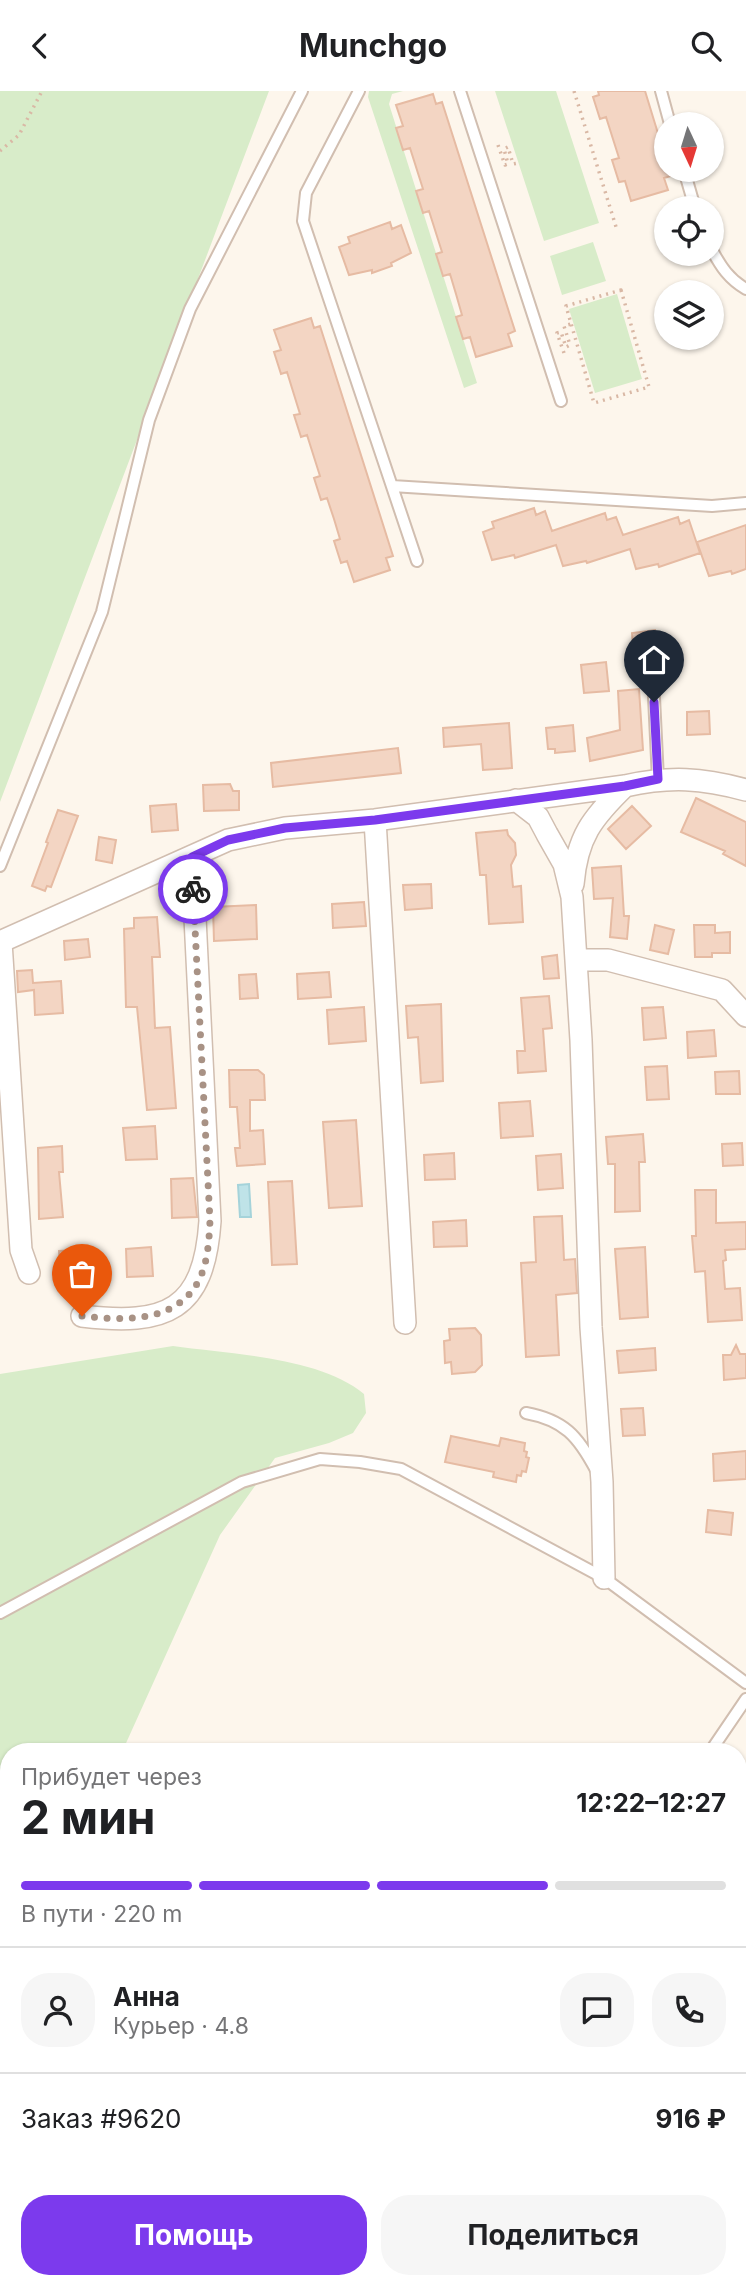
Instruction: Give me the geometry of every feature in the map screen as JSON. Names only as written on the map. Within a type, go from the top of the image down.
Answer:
[{"type":"street","points":[[29,1273],[21,1250],[0,942],[228,840],[285,828],[375,820],[625,786],[658,779],[718,782],[746,790]]},
{"type":"street","points":[[572,897],[575,860],[591,821],[625,786]]},
{"type":"street","points":[[516,800],[528,808],[542,825],[564,864],[572,897],[577,960],[591,1327],[602,1482],[604,1578]]},
{"type":"street","points":[[375,820],[405,1323]]},
{"type":"street","points":[[82,1316],[138,1319],[161,1313],[182,1302],[200,1279],[208,1249],[210,1221],[192,857]]},
{"type":"street","points":[[577,960],[608,960],[722,990],[746,1016]]},
{"type":"lane","points":[[0,866],[102,612],[149,420],[190,309],[302,91]]},
{"type":"lane","points":[[359,91],[306,193],[303,221],[417,561]]},
{"type":"lane","points":[[460,91],[561,401]]},
{"type":"lane","points":[[661,91],[667,112]]},
{"type":"lane","points":[[720,266],[733,282],[746,289]]},
{"type":"lane","points":[[392,486],[712,506],[746,503]]},
{"type":"lane","points":[[653,677],[658,779]]},
{"type":"lane","points":[[526,1413],[545,1417],[568,1431],[582,1444],[602,1482]]},
{"type":"lane","points":[[0,1613],[242,1482],[320,1459],[360,1462],[401,1469],[604,1578],[746,1683]]},
{"type":"lane","points":[[716,1743],[746,1699]]},
{"type":"path","points":[[0,151],[19,135],[42,91]]},
{"type":"path","points":[[574,91],[617,230]]},
{"type":"path","points":[[498,145],[505,165],[508,164],[504,149],[508,147],[513,164],[518,163]]},
{"type":"path","points":[[621,290],[649,387],[594,403],[571,324],[565,306],[621,290]]},
{"type":"path","points":[[564,353],[557,333],[561,332],[566,347],[570,345],[564,326],[571,324]]},
{"type":"green space","points":[[0,91],[269,91],[0,802]]},
{"type":"green space","points":[[369,91],[403,91],[392,94],[389,104],[477,383],[464,388],[368,97]]},
{"type":"green space","points":[[495,91],[556,91],[599,223],[544,241]]},
{"type":"green space","points":[[593,242],[606,281],[562,295],[550,256]]},
{"type":"green space","points":[[617,294],[642,379],[595,393],[569,309]]},
{"type":"green space","points":[[173,1346],[247,1355],[299,1365],[324,1372],[364,1394],[366,1413],[353,1433],[329,1443],[275,1458],[220,1535],[126,1743],[0,1743],[0,1374]]},
{"type":"water","points":[[249,1184],[251,1217],[240,1217],[238,1185]]},
{"type":"building","points":[[598,91],[645,91],[654,120],[654,182],[665,182],[668,190],[631,201],[625,181],[619,182],[612,160],[619,158],[606,117],[600,119],[593,97],[599,95]]},
{"type":"building","points":[[433,94],[436,104],[442,102],[515,331],[508,334],[512,346],[476,357],[470,337],[463,339],[456,317],[462,315],[450,274],[443,276],[436,254],[442,252],[429,211],[423,213],[416,191],[423,189],[410,148],[403,150],[396,128],[403,126],[396,105]]},
{"type":"building","points":[[390,222],[392,229],[401,225],[411,253],[391,263],[392,266],[372,273],[372,270],[349,275],[339,247],[350,243],[348,237]]},
{"type":"building","points":[[311,318],[314,328],[320,326],[393,556],[386,558],[390,570],[354,582],[347,561],[341,563],[334,541],[340,539],[334,519],[327,498],[321,500],[314,478],[320,476],[307,435],[301,437],[294,415],[300,414],[287,372],[281,374],[274,352],[281,350],[274,330]]},
{"type":"building","points":[[534,508],[536,515],[545,511],[552,531],[605,513],[607,520],[616,517],[623,535],[678,517],[680,524],[689,520],[700,553],[659,567],[658,564],[636,569],[630,549],[587,563],[586,561],[563,566],[556,545],[515,558],[514,555],[492,560],[483,532],[494,528],[492,522]]},
{"type":"building","points":[[746,525],[746,569],[732,574],[731,571],[709,576],[697,542]]},
{"type":"building","points":[[655,630],[658,659],[634,662],[632,633]]},
{"type":"building","points":[[606,662],[609,691],[584,693],[581,665]]},
{"type":"building","points":[[639,689],[643,750],[590,761],[587,738],[620,730],[618,691]]},
{"type":"building","points":[[709,711],[710,734],[687,735],[687,712]]},
{"type":"building","points":[[509,723],[512,768],[483,770],[481,744],[444,747],[443,728]]},
{"type":"building","points":[[573,725],[575,751],[555,753],[555,749],[548,749],[546,728]]},
{"type":"building","points":[[398,748],[401,773],[273,787],[271,763]]},
{"type":"building","points":[[230,784],[233,791],[239,791],[239,810],[204,811],[203,785]]},
{"type":"building","points":[[696,798],[746,822],[746,866],[723,854],[725,851],[681,832]]},
{"type":"building","points":[[176,804],[178,830],[152,832],[150,806]]},
{"type":"building","points":[[632,806],[651,826],[626,849],[608,829]]},
{"type":"building","points":[[58,810],[78,816],[51,887],[47,886],[45,891],[32,886]]},
{"type":"building","points":[[507,830],[515,843],[516,855],[511,865],[513,887],[521,886],[523,922],[489,924],[486,875],[480,875],[476,833]]},
{"type":"building","points":[[99,837],[116,840],[112,863],[96,860]]},
{"type":"building","points":[[621,866],[624,916],[629,916],[627,939],[610,937],[613,898],[594,899],[592,868]]},
{"type":"building","points":[[431,884],[432,908],[405,910],[403,885]]},
{"type":"building","points":[[364,902],[366,926],[333,928],[332,904]]},
{"type":"building","points":[[256,905],[257,939],[214,941],[213,907]]},
{"type":"building","points":[[157,917],[160,957],[152,957],[155,1028],[170,1027],[176,1108],[147,1110],[137,1007],[126,1007],[124,929],[134,928],[134,918]]},
{"type":"building","points":[[655,925],[674,930],[668,954],[650,950]]},
{"type":"building","points":[[694,925],[715,925],[715,933],[730,932],[730,953],[695,957]]},
{"type":"building","points":[[88,939],[90,957],[65,960],[64,941]]},
{"type":"building","points":[[557,955],[559,978],[544,979],[542,957]]},
{"type":"building","points":[[32,970],[33,983],[61,981],[63,1013],[35,1015],[34,990],[18,992],[17,971]]},
{"type":"building","points":[[329,972],[331,997],[298,999],[297,974]]},
{"type":"building","points":[[256,974],[258,998],[240,999],[239,975]]},
{"type":"building","points":[[549,996],[552,1028],[543,1029],[546,1071],[518,1073],[517,1051],[525,1051],[521,998]]},
{"type":"building","points":[[441,1004],[443,1081],[421,1083],[418,1037],[408,1038],[406,1006]]},
{"type":"building","points":[[364,1007],[366,1041],[329,1044],[327,1010]]},
{"type":"building","points":[[663,1007],[666,1038],[644,1040],[642,1008]]},
{"type":"building","points":[[714,1030],[716,1056],[688,1058],[687,1032]]},
{"type":"building","points":[[667,1066],[669,1099],[647,1100],[645,1067]]},
{"type":"building","points":[[229,1070],[258,1070],[264,1075],[265,1100],[250,1100],[250,1131],[263,1130],[265,1164],[237,1166],[235,1148],[240,1148],[237,1107],[230,1107]]},
{"type":"building","points":[[739,1071],[740,1094],[716,1094],[715,1072]]},
{"type":"building","points":[[530,1101],[533,1136],[501,1138],[499,1103]]},
{"type":"building","points":[[356,1120],[362,1206],[329,1208],[323,1122]]},
{"type":"building","points":[[155,1126],[157,1159],[126,1160],[123,1128]]},
{"type":"building","points":[[643,1134],[645,1162],[639,1162],[640,1211],[615,1212],[615,1164],[608,1164],[606,1137]]},
{"type":"building","points":[[742,1143],[743,1165],[723,1166],[722,1144]]},
{"type":"building","points":[[62,1146],[63,1172],[59,1172],[63,1217],[39,1219],[38,1148]]},
{"type":"building","points":[[454,1153],[455,1179],[425,1180],[424,1155]]},
{"type":"building","points":[[561,1154],[563,1188],[538,1190],[536,1156]]},
{"type":"building","points":[[193,1178],[197,1217],[172,1218],[171,1179]]},
{"type":"building","points":[[292,1181],[297,1264],[272,1265],[268,1182]]},
{"type":"building","points":[[695,1190],[716,1190],[716,1223],[746,1222],[746,1249],[725,1250],[726,1260],[723,1261],[725,1289],[740,1288],[742,1320],[708,1322],[705,1271],[695,1272],[692,1236],[696,1236]]},
{"type":"building","points":[[562,1216],[564,1260],[575,1259],[577,1293],[556,1295],[559,1355],[526,1357],[521,1263],[536,1262],[534,1217]]},
{"type":"building","points":[[466,1220],[467,1246],[434,1247],[433,1222]]},
{"type":"building","points":[[151,1247],[153,1276],[127,1277],[126,1249]]},
{"type":"building","points":[[645,1247],[648,1317],[620,1319],[615,1249]]},
{"type":"building","points":[[94,1249],[96,1283],[61,1285],[59,1251]]},
{"type":"building","points":[[475,1328],[481,1335],[482,1365],[475,1372],[452,1374],[451,1362],[445,1363],[444,1341],[450,1340],[449,1329]]},
{"type":"building","points":[[736,1345],[740,1354],[746,1354],[746,1378],[724,1380],[723,1355],[731,1355]]},
{"type":"building","points":[[655,1348],[656,1370],[619,1373],[617,1351]]},
{"type":"building","points":[[643,1408],[645,1435],[623,1436],[621,1409]]},
{"type":"building","points":[[451,1436],[499,1446],[501,1438],[525,1443],[524,1451],[529,1458],[526,1472],[522,1471],[521,1476],[517,1475],[516,1482],[493,1477],[494,1472],[445,1462]]},
{"type":"building","points":[[746,1451],[746,1479],[714,1481],[713,1454]]},
{"type":"building","points":[[708,1510],[733,1513],[731,1535],[706,1532]]},
{"type":"way so far","points":[[82,1316],[138,1319],[161,1313],[182,1302],[200,1279],[208,1249],[210,1221],[193,889]]},
{"type":"route","points":[[193,889],[192,857],[228,840],[285,828],[375,820],[625,786],[658,779],[654,702]]}]
